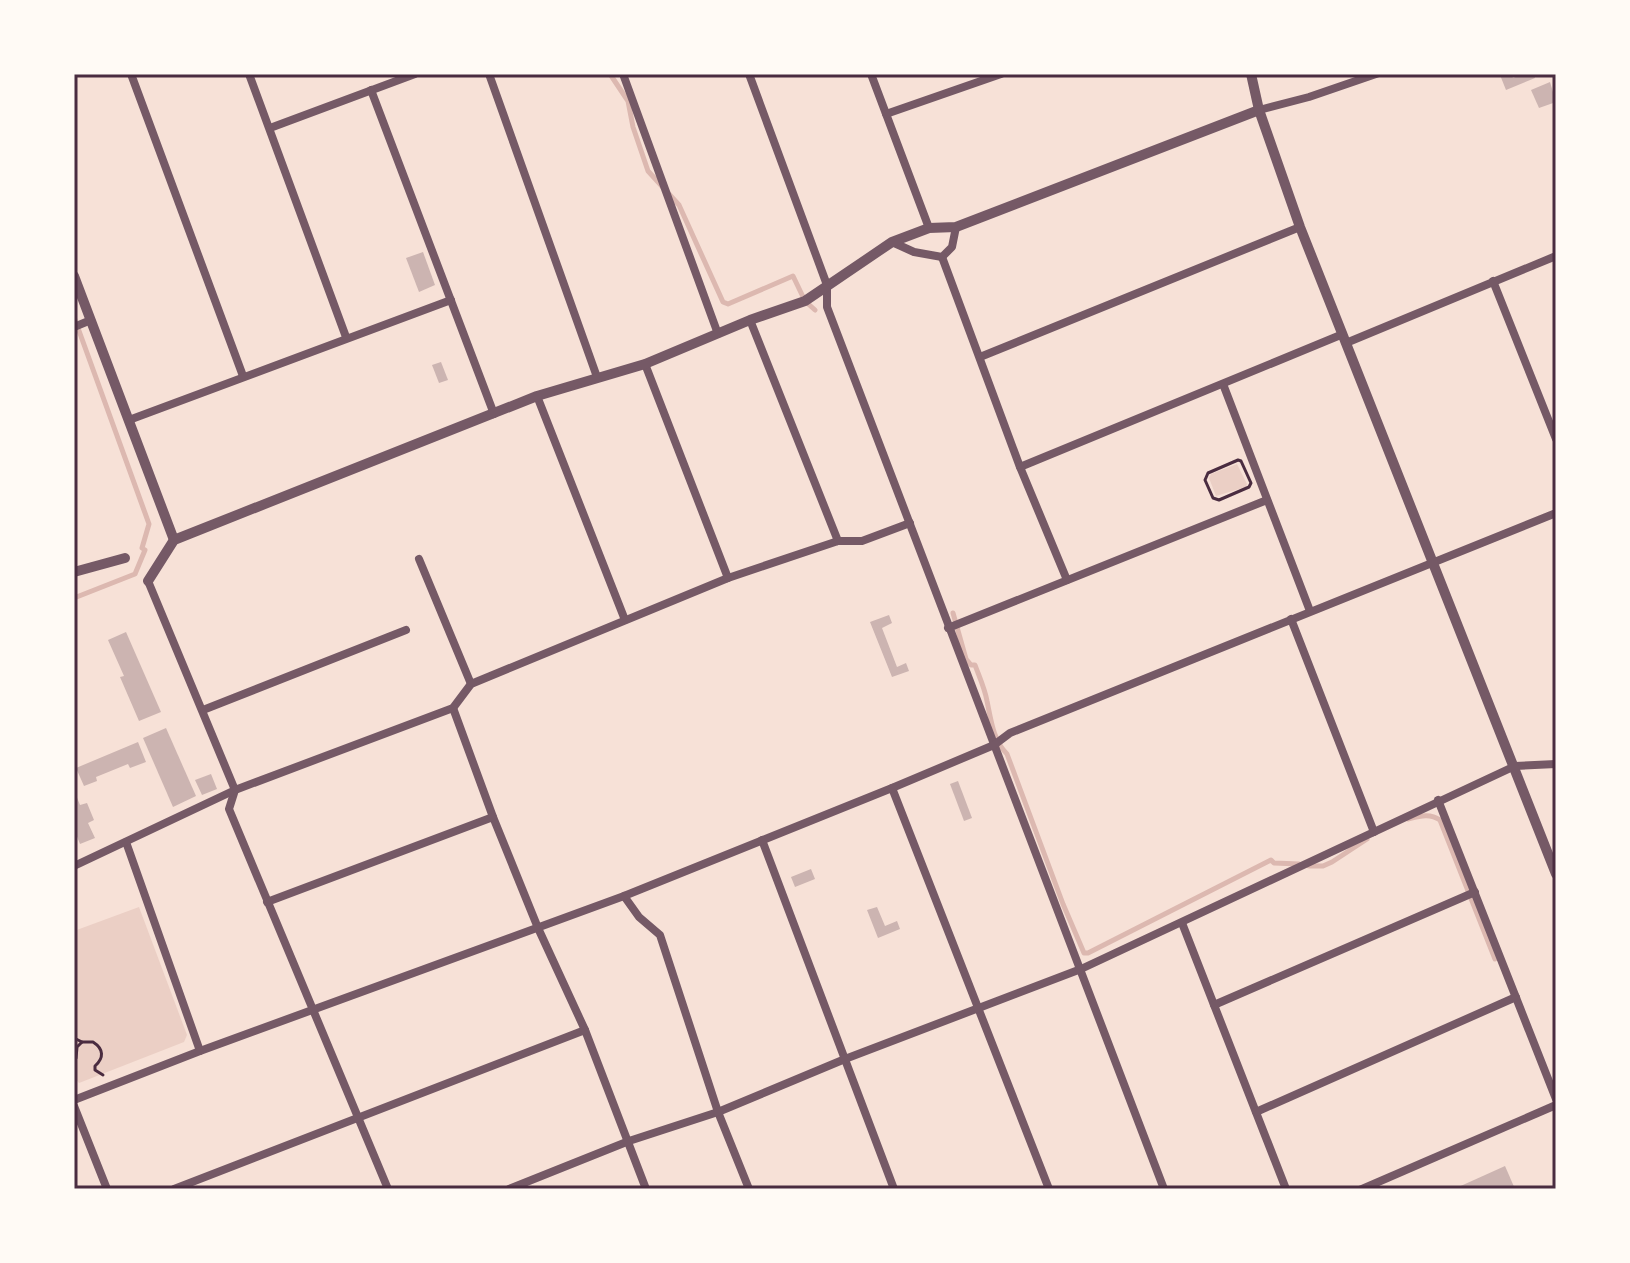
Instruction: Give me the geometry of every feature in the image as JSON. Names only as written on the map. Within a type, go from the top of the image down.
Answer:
[{"type":"street","points":[[131,74],[243,376]]},
{"type":"street","points":[[249,74],[346,337]]},
{"type":"street","points":[[270,128],[415,74]]},
{"type":"street","points":[[489,74],[597,377]]},
{"type":"street","points":[[623,74],[718,334]]},
{"type":"street","points":[[749,74],[827,285],[827,307],[1164,1189]]},
{"type":"street","points":[[871,74],[929,228]]},
{"type":"street","points":[[1251,74],[1259,110],[1300,227],[1556,874]]},
{"type":"street","points":[[388,1189],[229,809],[235,790],[148,581],[174,540],[537,396],[645,364],[750,320],[805,301],[892,242],[929,228],[956,227],[1259,110],[1337,89],[1376,74]]},
{"type":"street","points":[[886,114],[995,75]]},
{"type":"street","points":[[371,90],[494,414]]},
{"type":"street","points":[[942,257],[952,247],[956,227]]},
{"type":"street","points":[[980,357],[1300,227]]},
{"type":"street","points":[[892,242],[914,252],[942,257]]},
{"type":"street","points":[[1020,467],[1223,384],[1556,256]]},
{"type":"street","points":[[942,257],[1020,467],[1067,580]]},
{"type":"street","points":[[74,276],[174,540]]},
{"type":"street","points":[[1493,281],[1556,439]]},
{"type":"street","points":[[129,420],[451,300]]},
{"type":"street","points":[[74,327],[91,320]]},
{"type":"street","points":[[750,320],[838,541]]},
{"type":"street","points":[[645,364],[728,578]]},
{"type":"street","points":[[1223,384],[1310,611]]},
{"type":"street","points":[[537,396],[625,620]]},
{"type":"street","points":[[948,628],[1267,500]]},
{"type":"street","points":[[107,1189],[74,1103],[107,1086],[624,896],[994,745],[1010,733],[1556,513]]},
{"type":"street","points":[[74,866],[235,790],[453,708],[471,684],[625,620],[728,578],[838,541],[862,541],[910,523]]},
{"type":"street","points":[[74,572],[125,558]]},
{"type":"street","points":[[419,559],[471,684]]},
{"type":"street","points":[[1291,619],[1374,832]]},
{"type":"street","points":[[203,710],[406,630]]},
{"type":"street","points":[[453,708],[493,817],[538,928],[585,1030],[646,1189]]},
{"type":"street","points":[[511,1189],[629,1141],[718,1112],[978,1006],[1081,969],[1515,766],[1556,764]]},
{"type":"street","points":[[892,788],[1049,1189]]},
{"type":"street","points":[[1362,1189],[1556,1102],[1438,800]]},
{"type":"street","points":[[267,902],[493,817]]},
{"type":"street","points":[[762,840],[894,1189]]},
{"type":"street","points":[[126,842],[200,1051]]},
{"type":"street","points":[[1214,1005],[1475,892]]},
{"type":"street","points":[[624,896],[639,917],[660,935],[718,1112],[749,1189]]},
{"type":"street","points":[[1182,923],[1286,1189]]},
{"type":"street","points":[[1256,1112],[1516,997]]},
{"type":"street","points":[[174,1189],[585,1030]]},
{"type":"path","points":[[1224,456],[1228,464]]},
{"type":"path","points":[[1214,461],[1218,469]]},
{"type":"path","points":[[1241,461],[1251,483],[1249,487],[1219,500],[1213,498],[1205,480],[1208,473],[1218,469],[1241,461]]},
{"type":"path","points":[[74,1038],[93,1042],[100,1049],[101,1059],[95,1070],[102,1074],[107,1086]]},
{"type":"path","points":[[74,1057],[82,1042]]},
{"type":"shaded area","points":[[1237,464],[1246,487],[1216,496],[1209,478],[1211,474]]},
{"type":"shaded area","points":[[139,907],[187,1035],[184,1042],[79,1083],[74,1077],[74,931]]},
{"type":"building","points":[[1511,74],[1513,78],[1534,74],[1535,78],[1506,90],[1500,75]]},
{"type":"building","points":[[1550,82],[1556,102],[1539,108],[1531,90]]},
{"type":"building","points":[[423,252],[435,285],[419,292],[406,258]]},
{"type":"building","points":[[441,362],[448,380],[439,383],[432,365]]},
{"type":"building","points":[[889,615],[892,623],[882,628],[897,667],[906,663],[909,671],[892,677],[870,622]]},
{"type":"building","points":[[126,632],[161,712],[139,721],[108,640]]},
{"type":"building","points":[[166,728],[196,796],[173,807],[143,738]]},
{"type":"building","points":[[138,742],[146,762],[130,768],[128,764],[96,777],[97,781],[84,786],[76,768]]},
{"type":"building","points":[[211,774],[217,789],[202,795],[195,780]]},
{"type":"building","points":[[958,781],[972,818],[964,821],[950,784]]},
{"type":"building","points":[[74,790],[80,805],[87,803],[94,820],[88,823],[95,838],[80,844],[74,829]]},
{"type":"building","points":[[811,869],[815,879],[795,887],[791,877]]},
{"type":"building","points":[[877,907],[885,926],[897,921],[900,929],[878,938],[867,910]]},
{"type":"building","points":[[1505,1166],[1515,1189],[1454,1189]]},
{"type":"waterway","points":[[610,74],[628,101],[648,171],[679,205],[723,302],[728,304],[793,276],[805,301],[815,310]]},
{"type":"waterway","points":[[74,317],[149,524],[142,548],[145,550],[135,574],[74,598]]},
{"type":"waterway","points":[[953,613],[966,659],[975,665],[996,736],[1007,754],[1084,953],[1271,860],[1274,863],[1299,864]]},
{"type":"waterway","points":[[1408,819],[1429,816],[1440,820],[1495,959]]},
{"type":"waterway","points":[[1309,866],[1332,862],[1367,839]]}]
